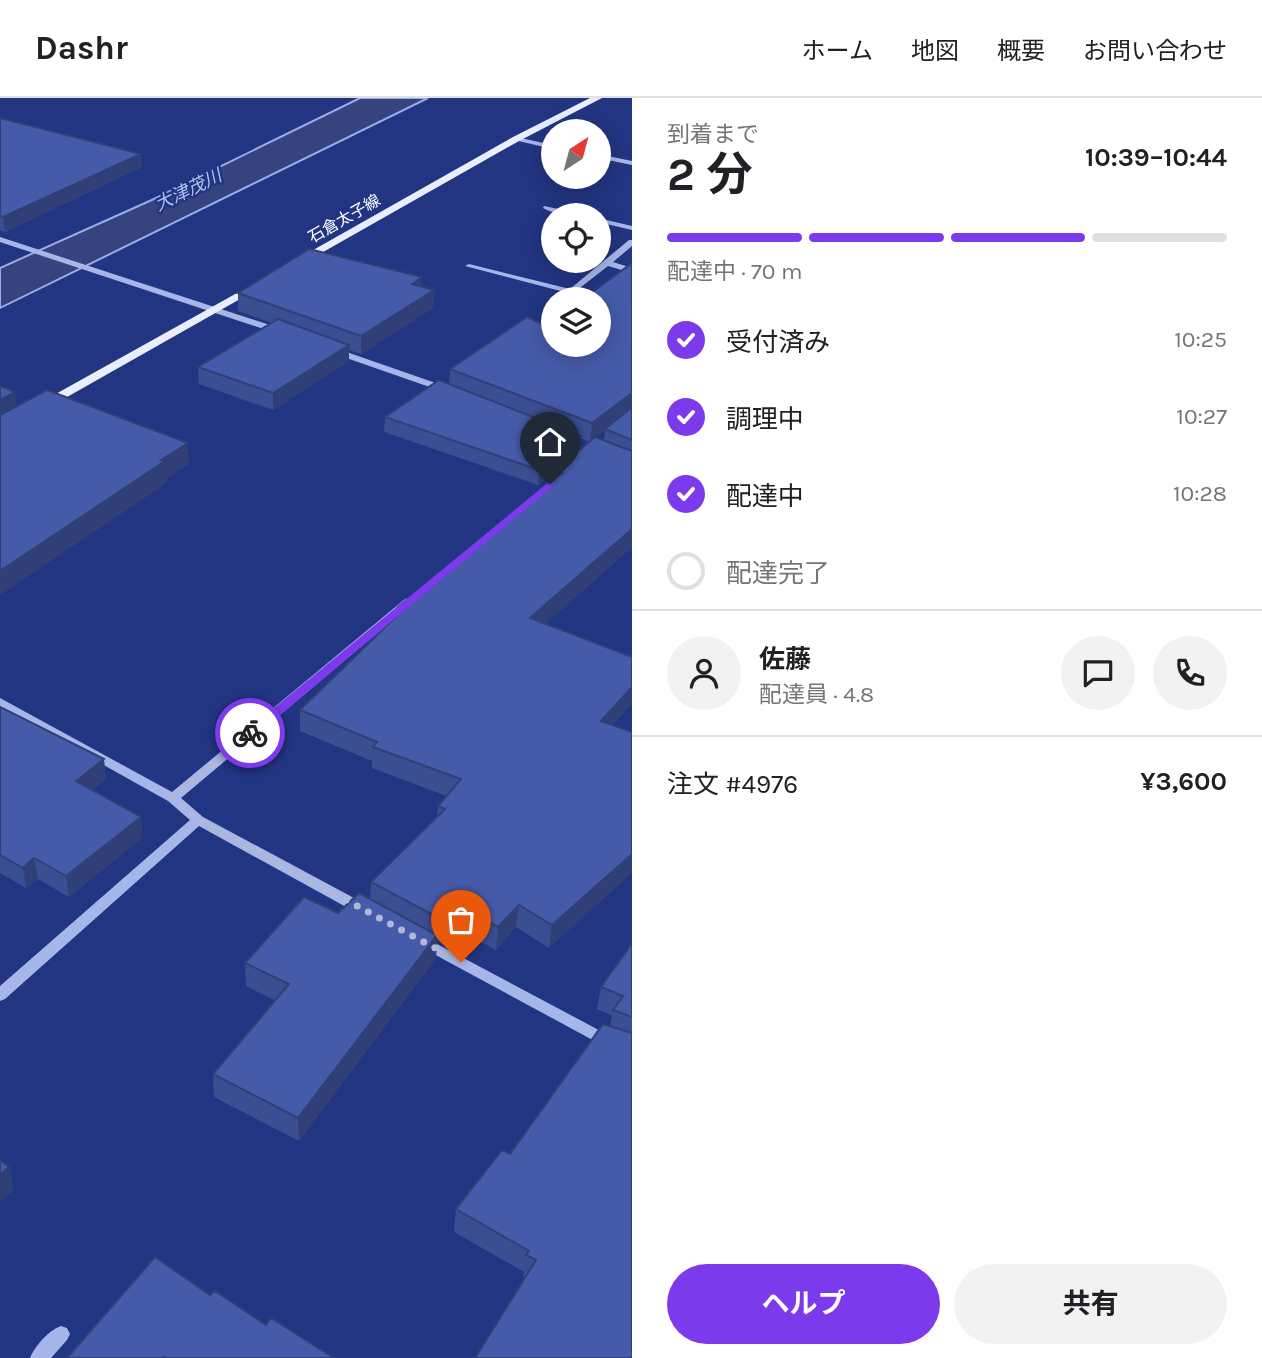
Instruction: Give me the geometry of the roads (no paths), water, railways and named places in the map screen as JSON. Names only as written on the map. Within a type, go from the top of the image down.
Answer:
[{"type":"main road","name":"石倉太子線","points":[[288,268],[516,139],[597,98]]},
{"type":"main road","points":[[0,431],[276,275]]},
{"type":"street","points":[[516,139],[541,144]]},
{"type":"street","points":[[611,159],[632,163]]},
{"type":"street","points":[[611,223],[632,228]]},
{"type":"street","points":[[0,239],[115,275],[291,336]]},
{"type":"street","points":[[611,260],[632,242]]},
{"type":"street","points":[[611,264],[632,271]]},
{"type":"street","points":[[469,266],[572,292],[596,273]]},
{"type":"street","points":[[329,349],[455,393]]},
{"type":"street","points":[[173,798],[420,592]]},
{"type":"street","points":[[0,702],[173,798],[198,820],[377,917]]},
{"type":"street","points":[[0,995],[198,820]]},
{"type":"street","points":[[413,936],[605,1040],[632,1050]]},
{"type":"street","points":[[39,1358],[61,1334]]},
{"type":"water","name":"大津茂川","points":[[360,98],[428,98],[0,308],[0,268],[154,199]]}]
